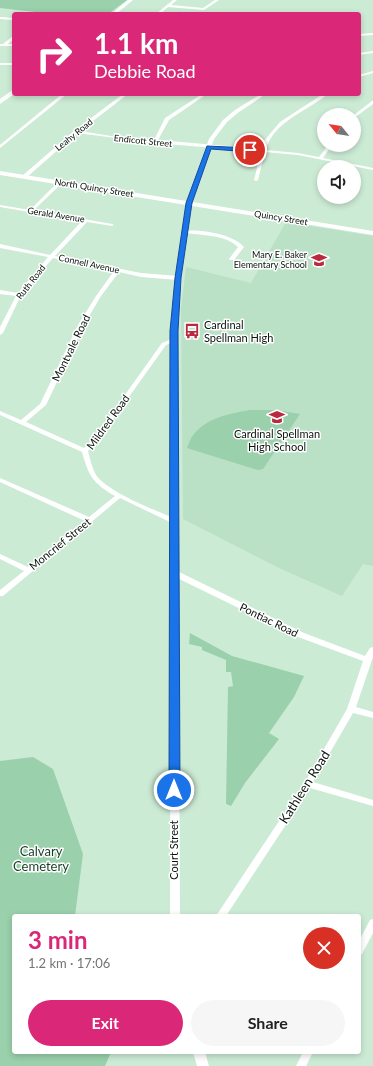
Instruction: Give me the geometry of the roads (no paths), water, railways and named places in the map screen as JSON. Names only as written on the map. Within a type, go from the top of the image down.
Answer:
[{"type":"main road","points":[[116,12],[131,0]]},
{"type":"main road","points":[[0,102],[12,93]]},
{"type":"main road","name":"North Quincy Street","points":[[0,174],[189,203]]},
{"type":"main road","name":"Quincy Street","points":[[189,203],[373,233]]},
{"type":"street","points":[[160,12],[175,0]]},
{"type":"street","points":[[167,6],[204,9],[217,0]]},
{"type":"street","points":[[0,18],[12,19]]},
{"type":"street","points":[[361,35],[373,34]]},
{"type":"street","points":[[2,45],[12,38]]},
{"type":"street","points":[[361,54],[373,52]]},
{"type":"street","points":[[0,64],[12,64]]},
{"type":"street","points":[[361,75],[373,72]]},
{"type":"street","points":[[0,146],[62,96]]},
{"type":"street","name":"Leahy Road","points":[[24,177],[76,132],[123,96]]},
{"type":"street","points":[[155,142],[167,119],[202,96]]},
{"type":"street","name":"Court Street","points":[[175,914],[174,340],[178,278],[189,203],[209,147],[217,131],[225,121],[237,111],[261,96]]},
{"type":"street","points":[[256,180],[266,142],[282,123],[323,96]]},
{"type":"street","points":[[361,111],[373,102]]},
{"type":"street","name":"Endicott Street","points":[[76,132],[155,142],[298,154],[373,169]]},
{"type":"street","points":[[321,158],[325,152]]},
{"type":"street","points":[[31,211],[60,183]]},
{"type":"street","name":"Gerald Avenue","points":[[0,206],[112,225]]},
{"type":"street","name":"Ruth Road","points":[[0,333],[19,295],[51,257],[86,220]]},
{"type":"street","points":[[185,232],[236,241],[241,247],[232,259]]},
{"type":"street","name":"Connell Avenue","points":[[0,246],[141,275],[178,278]]},
{"type":"street","name":"Montvale Road","points":[[22,423],[43,405],[81,325],[99,296],[118,270]]},
{"type":"street","points":[[0,292],[19,295]]},
{"type":"street","name":"Mildred Road","points":[[174,340],[164,344],[99,435],[85,451],[93,475],[108,488],[174,521]]},
{"type":"street","points":[[0,413],[85,451]]},
{"type":"street","points":[[0,480],[89,520]]},
{"type":"street","name":"Moncrief Street","points":[[0,594],[120,495]]},
{"type":"street","points":[[0,556],[28,570]]},
{"type":"street","name":"Pontiac Road","points":[[174,573],[301,635],[367,660]]},
{"type":"street","name":"Kathleen Road","points":[[222,914],[308,784],[351,709],[367,660],[373,650]]},
{"type":"street","points":[[351,709],[373,715]]},
{"type":"street","points":[[308,784],[373,803]]},
{"type":"street","points":[[361,947],[373,923]]},
{"type":"street","points":[[200,1054],[203,1066]]},
{"type":"street","points":[[301,1066],[307,1054]]},
{"type":"place","name":"Mary E. Baker Elementary School","points":[[319,260]]},
{"type":"place","name":"Cardinal Spellman High","points":[[192,331]]},
{"type":"place","name":"Cardinal Spellman High School","points":[[277,417]]},
{"type":"park label","name":"Calvary Cemetery","points":[[41,858]]}]
